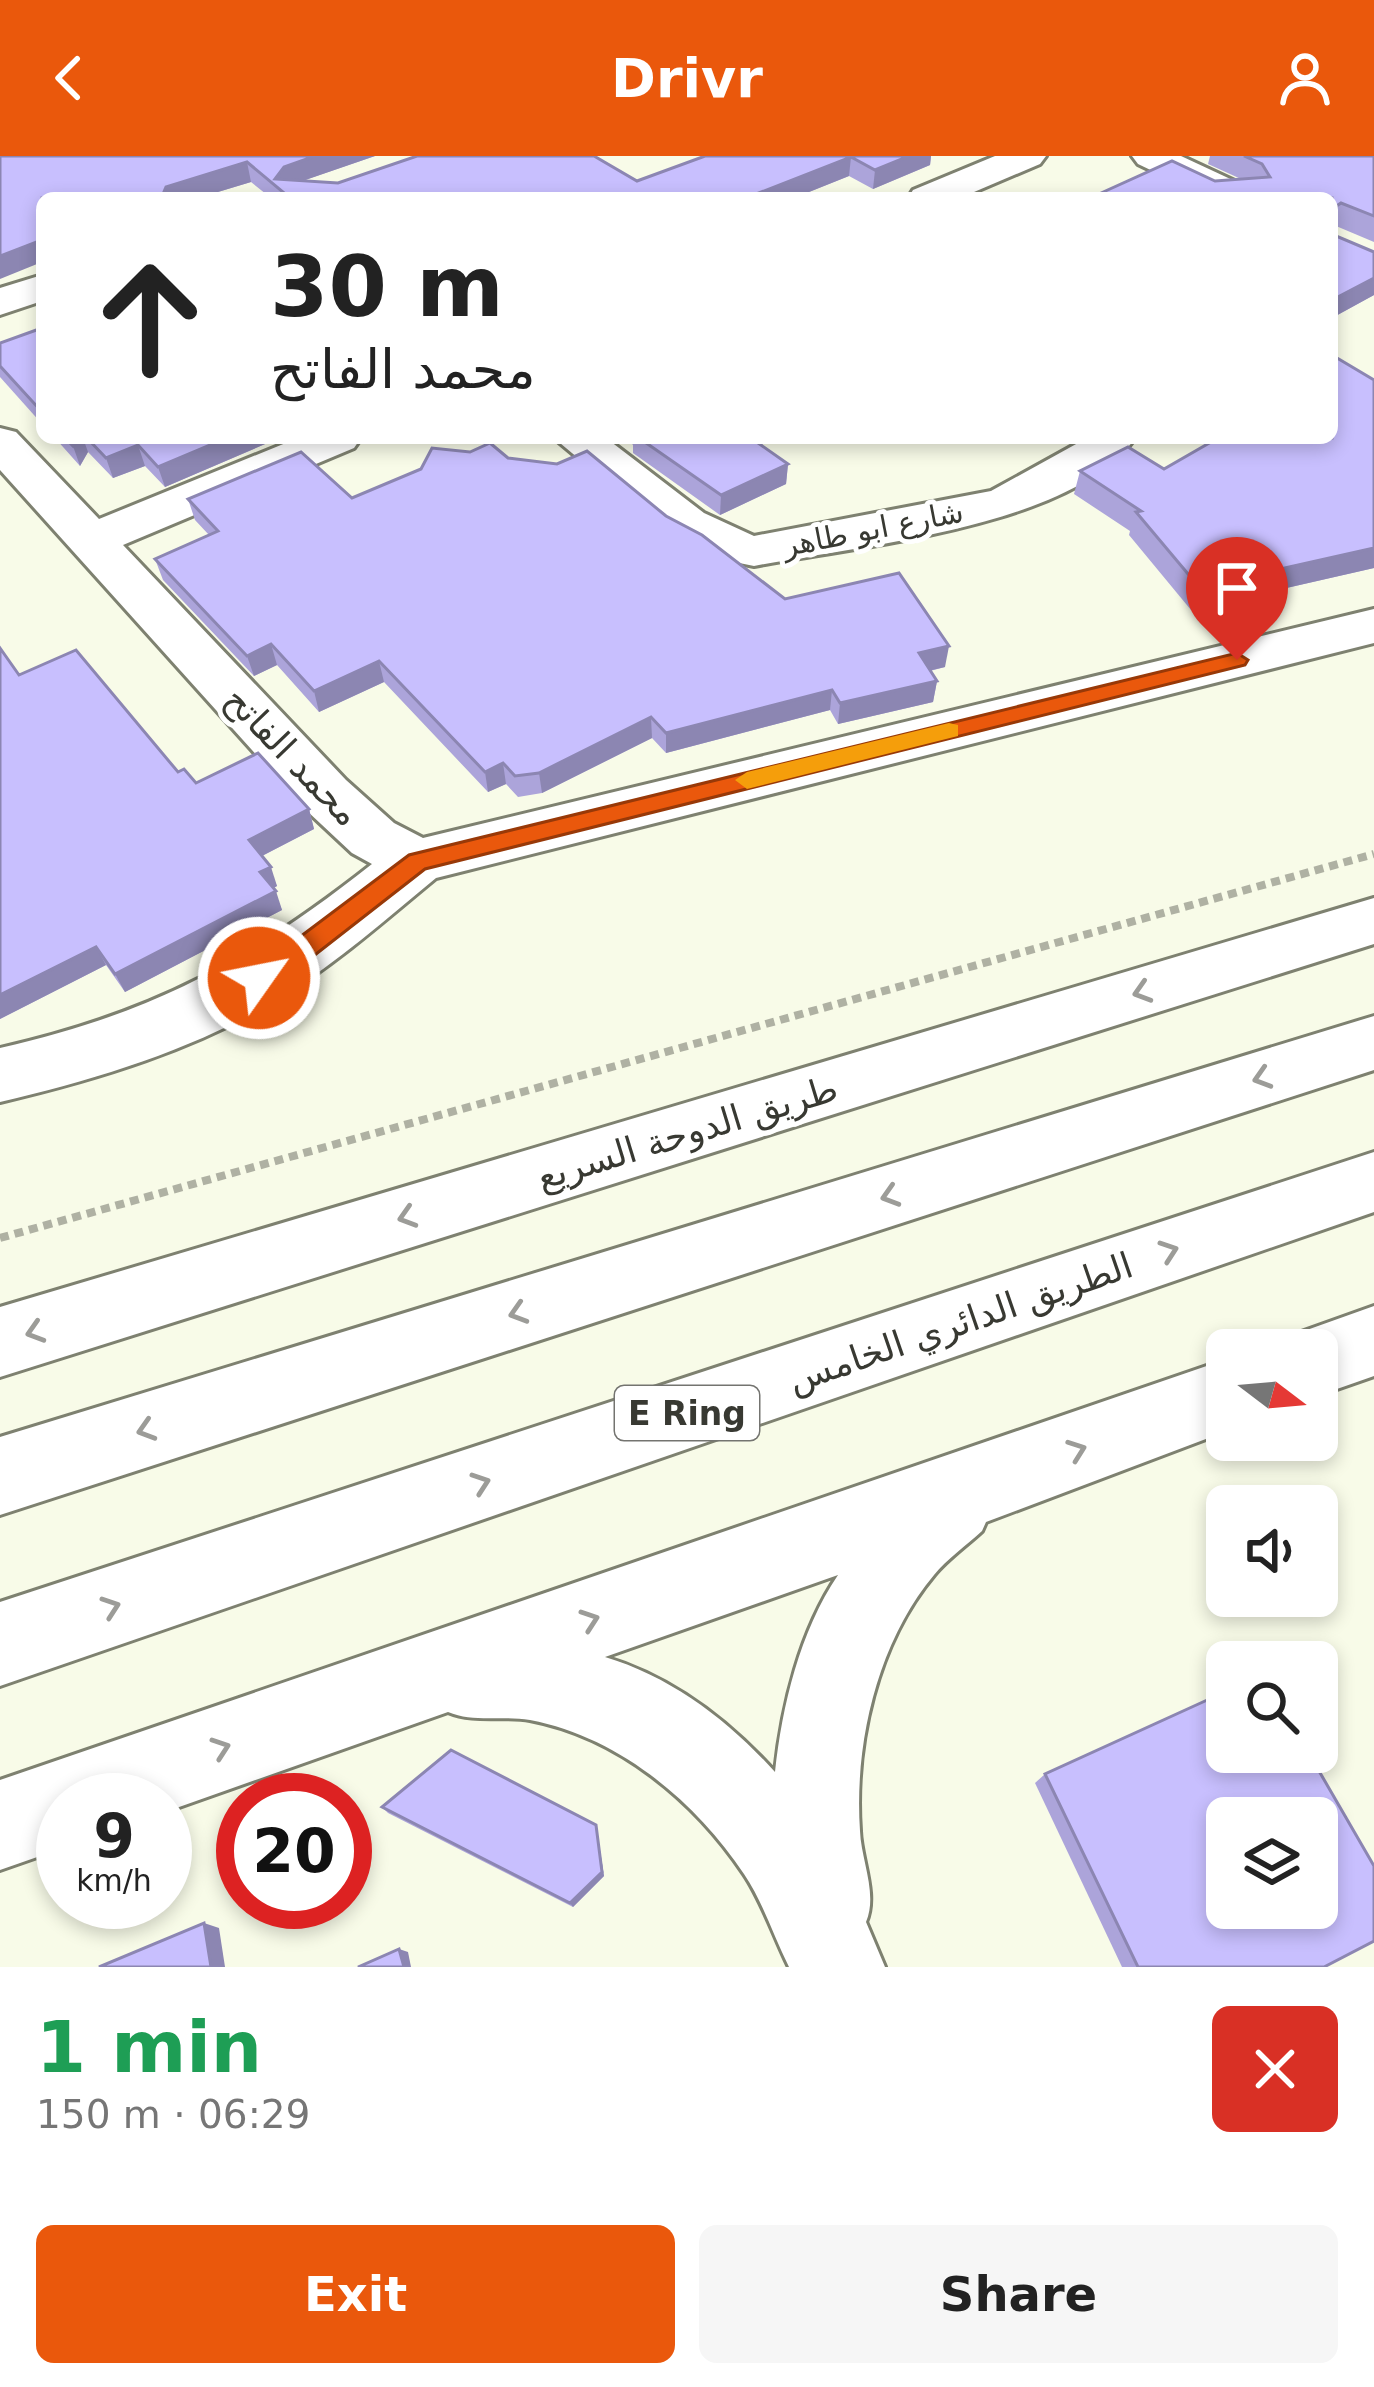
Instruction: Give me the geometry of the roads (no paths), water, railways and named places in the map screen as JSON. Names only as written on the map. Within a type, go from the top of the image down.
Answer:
[{"type":"main road","points":[[941,192],[1027,156]]},
{"type":"main road","points":[[1151,156],[1227,192]]},
{"type":"main road","points":[[0,302],[36,289]]},
{"type":"main road","name":"محمد الفاتح","points":[[0,442],[24,504],[94,539],[326,795],[373,838],[417,861]]},
{"type":"main road","points":[[94,539],[324,444]]},
{"type":"main road","name":"شارع ابو طاهر","points":[[585,444],[709,536],[734,550],[754,551],[1005,502],[1107,444]]},
{"type":"main road","points":[[0,1075],[152,1031],[224,999],[293,958],[417,861],[1374,626]]},
{"type":"main road","name":"طريق الدوحة السريع","points":[[0,1342],[1374,921]]},
{"type":"main road","points":[[0,1476],[1374,1043]]},
{"type":"main road","name":"الطريق الدائري الخامس","points":[[0,1644],[1374,1183]]},
{"type":"main road","points":[[1338,1354],[1374,1341]]},
{"type":"main road","points":[[148,1773],[970,1489],[1206,1402]]},
{"type":"main road","points":[[834,1958],[814,1829],[824,1719],[855,1623],[904,1546],[970,1489]]},
{"type":"main road","points":[[432,1675],[529,1677],[621,1705],[705,1760],[776,1843],[834,1958]]},
{"type":"main road","points":[[0,1825],[36,1812]]}]
